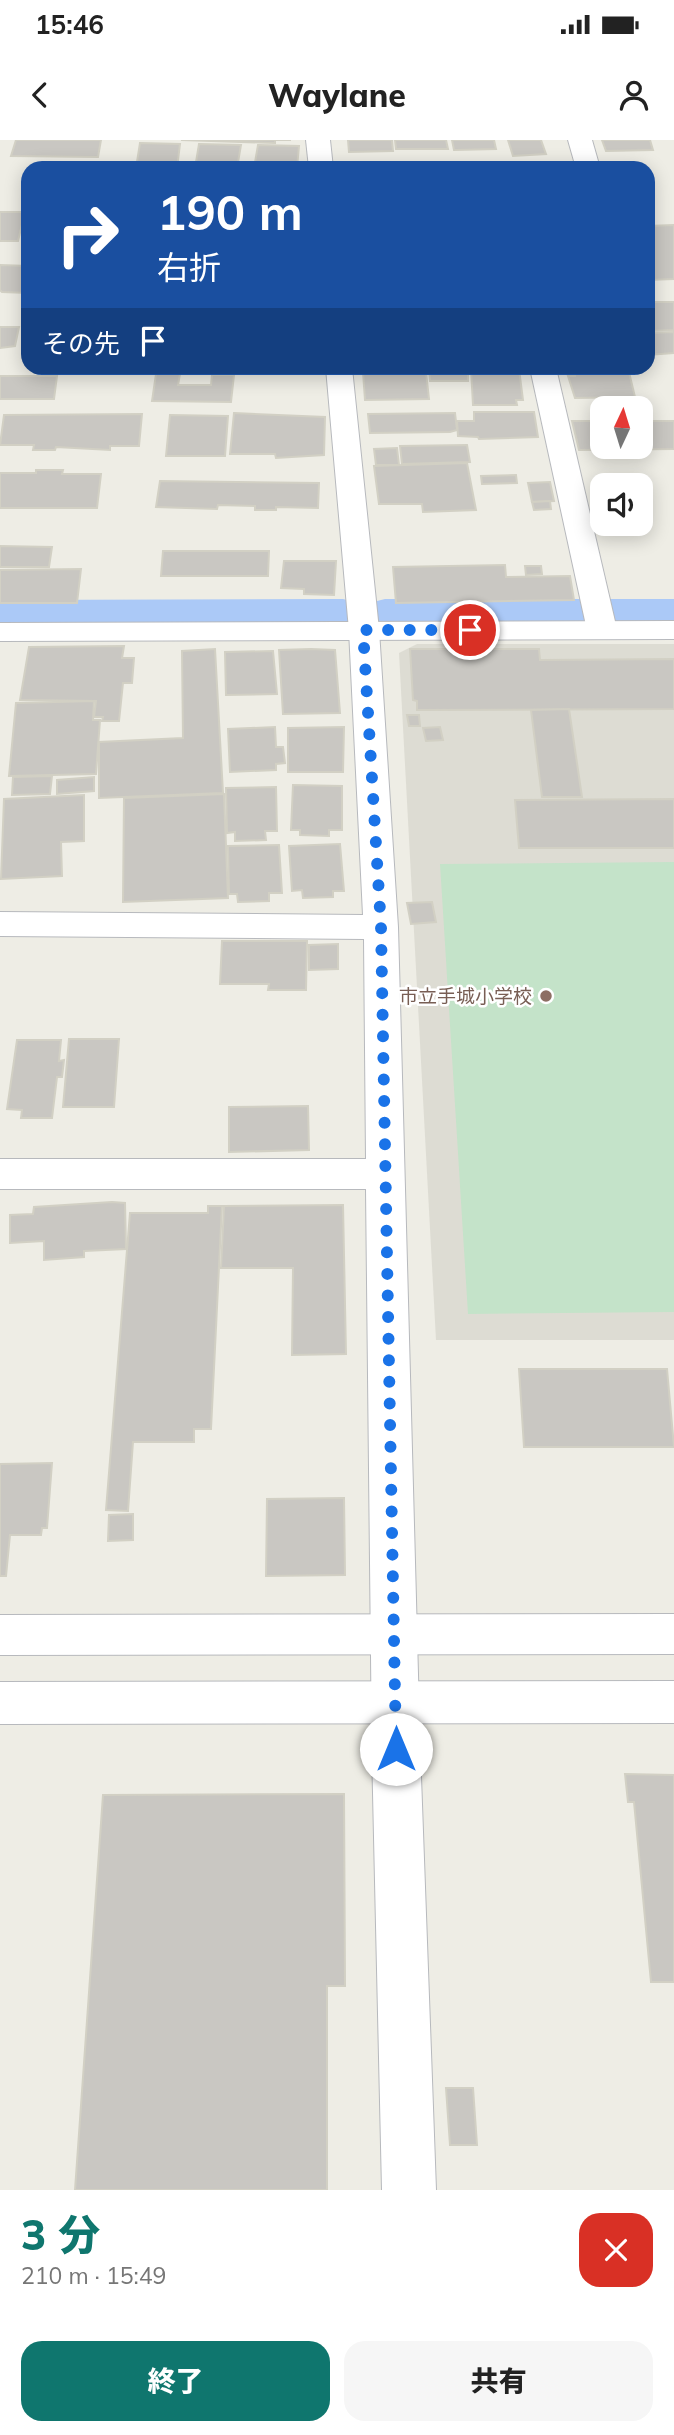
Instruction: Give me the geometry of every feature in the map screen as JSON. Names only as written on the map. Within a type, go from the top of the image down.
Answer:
[{"type":"street","points":[[318,140],[320,161]]},
{"type":"street","points":[[580,140],[586,161]]},
{"type":"street","points":[[340,375],[363,630],[381,927],[394,1635],[409,2190]]},
{"type":"street","points":[[544,375],[602,630]]},
{"type":"street","points":[[0,632],[674,630]]},
{"type":"street","points":[[0,924],[381,927]]},
{"type":"street","points":[[0,1174],[384,1174]]},
{"type":"street","points":[[0,1635],[674,1634]]},
{"type":"street","points":[[0,1703],[674,1702]]},
{"type":"shaded area","name":"市立手城小学校","points":[[417,644],[674,644],[674,1340],[436,1340],[399,653]]},
{"type":"green space","points":[[674,862],[674,1312],[468,1314],[440,864]]},
{"type":"building","points":[[16,140],[101,140],[98,157],[11,156]]},
{"type":"building","points":[[181,140],[275,140],[275,143]]},
{"type":"building","points":[[348,140],[392,140],[393,151],[349,152]]},
{"type":"building","points":[[395,140],[446,140],[448,149],[396,149]]},
{"type":"building","points":[[452,140],[494,140],[496,149],[454,150]]},
{"type":"building","points":[[508,140],[541,140],[546,154],[513,156]]},
{"type":"building","points":[[602,140],[650,140],[653,150],[606,151]]},
{"type":"building","points":[[140,143],[180,144],[178,161],[137,161]]},
{"type":"building","points":[[199,144],[241,145],[238,161],[196,161]]},
{"type":"building","points":[[258,145],[299,146],[298,161],[255,161]]},
{"type":"building","points":[[0,212],[21,212],[18,241],[0,241]]},
{"type":"building","points":[[674,225],[674,279],[655,280],[655,226]]},
{"type":"building","points":[[0,265],[21,266],[21,293],[0,290]]},
{"type":"building","points":[[655,302],[674,302],[674,330],[655,331]]},
{"type":"building","points":[[0,327],[19,327],[15,346],[0,348]]},
{"type":"building","points":[[674,332],[674,353],[655,354],[655,333]]},
{"type":"building","points":[[156,375],[180,375],[178,385],[211,385],[212,375],[234,375],[231,402],[152,401]]},
{"type":"building","points":[[363,375],[426,375],[429,399],[365,400]]},
{"type":"building","points":[[430,375],[468,375],[468,381],[430,381]]},
{"type":"building","points":[[471,375],[520,375],[523,400],[516,400],[517,405],[473,405]]},
{"type":"building","points":[[630,375],[635,396],[575,398],[568,376]]},
{"type":"building","points":[[0,376],[57,376],[54,399],[0,399]]},
{"type":"building","points":[[474,412],[534,412],[538,437],[479,439],[458,436],[457,421],[474,421]]},
{"type":"building","points":[[234,413],[325,417],[324,455],[276,458],[275,454],[230,454]]},
{"type":"building","points":[[455,413],[457,430],[450,432],[370,433],[368,414]]},
{"type":"building","points":[[142,414],[139,446],[110,446],[110,450],[56,447],[55,450],[33,450],[34,445],[0,445],[4,415]]},
{"type":"building","points":[[170,415],[228,416],[225,456],[166,456]]},
{"type":"building","points":[[572,421],[590,421],[590,450],[579,450]]},
{"type":"building","points":[[653,421],[674,421],[674,449],[653,449]]},
{"type":"building","points":[[467,445],[470,462],[402,464],[400,446]]},
{"type":"building","points":[[397,448],[399,465],[376,465],[374,449]]},
{"type":"building","points":[[467,463],[476,510],[423,512],[422,504],[379,504],[374,466]]},
{"type":"building","points":[[36,470],[63,470],[62,474],[101,474],[97,508],[0,508],[0,473],[36,473]]},
{"type":"building","points":[[516,475],[517,483],[482,484],[481,476]]},
{"type":"building","points":[[160,481],[319,483],[318,508],[276,507],[276,510],[255,510],[255,506],[218,505],[217,509],[156,507]]},
{"type":"building","points":[[550,482],[554,501],[532,502],[528,483]]},
{"type":"building","points":[[550,501],[551,509],[534,510],[532,502]]},
{"type":"building","points":[[0,546],[52,547],[49,567],[0,567]]},
{"type":"building","points":[[163,551],[269,551],[268,576],[161,576]]},
{"type":"building","points":[[284,561],[336,561],[334,595],[304,594],[304,589],[281,588]]},
{"type":"building","points":[[505,565],[506,577],[570,576],[574,600],[396,603],[393,567]]},
{"type":"building","points":[[525,566],[541,566],[542,574],[526,575]]},
{"type":"building","points":[[81,569],[77,603],[0,603],[0,570]]},
{"type":"building","points":[[124,646],[122,658],[134,658],[132,683],[123,683],[119,721],[102,721],[103,717],[94,717],[96,701],[20,700],[29,647]]},
{"type":"building","points":[[215,649],[223,793],[99,798],[99,742],[183,738],[182,651]]},
{"type":"building","points":[[410,649],[539,649],[540,660],[674,659],[674,709],[417,710],[417,701],[413,700]]},
{"type":"building","points":[[279,650],[335,650],[340,713],[283,714]]},
{"type":"building","points":[[273,651],[277,694],[226,695],[225,652]]},
{"type":"building","points":[[94,701],[93,720],[100,720],[96,774],[9,776],[16,703]]},
{"type":"building","points":[[569,709],[582,797],[542,797],[531,710]]},
{"type":"building","points":[[407,715],[419,715],[420,726],[409,726]]},
{"type":"building","points":[[275,727],[276,747],[283,747],[285,763],[276,764],[276,770],[230,772],[228,729]]},
{"type":"building","points":[[344,727],[343,772],[288,772],[288,728]]},
{"type":"building","points":[[440,727],[443,740],[426,741],[423,728]]},
{"type":"building","points":[[52,776],[50,794],[12,795],[13,777]]},
{"type":"building","points":[[94,777],[94,791],[57,794],[57,780]]},
{"type":"building","points":[[293,785],[342,786],[342,830],[329,830],[329,836],[300,835],[300,830],[291,830]]},
{"type":"building","points":[[276,787],[277,831],[265,831],[266,840],[235,841],[235,832],[227,833],[226,788]]},
{"type":"building","points":[[224,794],[228,898],[123,902],[124,798]]},
{"type":"building","points":[[84,795],[84,841],[61,842],[62,876],[1,879],[4,799]]},
{"type":"building","points":[[674,799],[674,848],[519,848],[515,800]]},
{"type":"building","points":[[340,844],[344,891],[333,891],[333,897],[303,898],[302,890],[292,891],[289,846]]},
{"type":"building","points":[[279,845],[282,893],[269,893],[269,901],[238,902],[237,894],[229,894],[228,846]]},
{"type":"building","points":[[432,902],[436,922],[411,924],[407,903]]},
{"type":"building","points":[[222,941],[307,941],[306,990],[268,990],[269,984],[220,984]]},
{"type":"building","points":[[338,944],[338,969],[309,970],[309,945]]},
{"type":"building","points":[[69,1039],[119,1039],[114,1107],[63,1107]]},
{"type":"building","points":[[17,1040],[61,1040],[59,1061],[64,1060],[62,1077],[57,1077],[52,1118],[21,1118],[22,1110],[7,1109]]},
{"type":"building","points":[[308,1106],[309,1150],[229,1152],[229,1107]]},
{"type":"building","points":[[125,1203],[126,1249],[84,1251],[84,1257],[44,1260],[44,1241],[10,1243],[10,1215],[33,1214],[34,1207]]},
{"type":"building","points":[[343,1205],[346,1354],[292,1355],[293,1268],[221,1268],[224,1206]]},
{"type":"building","points":[[208,1206],[222,1206],[211,1429],[194,1429],[194,1442],[133,1442],[128,1511],[106,1510],[130,1213],[208,1213]]},
{"type":"building","points":[[519,1369],[667,1369],[674,1447],[524,1447]]},
{"type":"building","points":[[52,1463],[47,1528],[42,1528],[41,1535],[10,1535],[6,1576],[0,1576],[0,1464]]},
{"type":"building","points":[[344,1498],[345,1575],[266,1576],[267,1499]]},
{"type":"building","points":[[133,1514],[133,1540],[108,1541],[109,1515]]},
{"type":"building","points":[[625,1774],[674,1775],[674,1982],[651,1982],[634,1802],[628,1802]]},
{"type":"building","points":[[344,1794],[345,1986],[327,1986],[327,2190],[75,2190],[103,1795]]},
{"type":"building","points":[[446,2088],[473,2088],[477,2145],[450,2145]]},
{"type":"waterway","points":[[0,613],[343,612]]},
{"type":"waterway","points":[[385,612],[579,612]]},
{"type":"waterway","points":[[609,612],[674,612]]},
{"type":"place","name":"市立手城小学校","points":[[546,996]]},
{"type":"route","points":[[396,1749],[381,927],[363,630],[470,630]]}]
